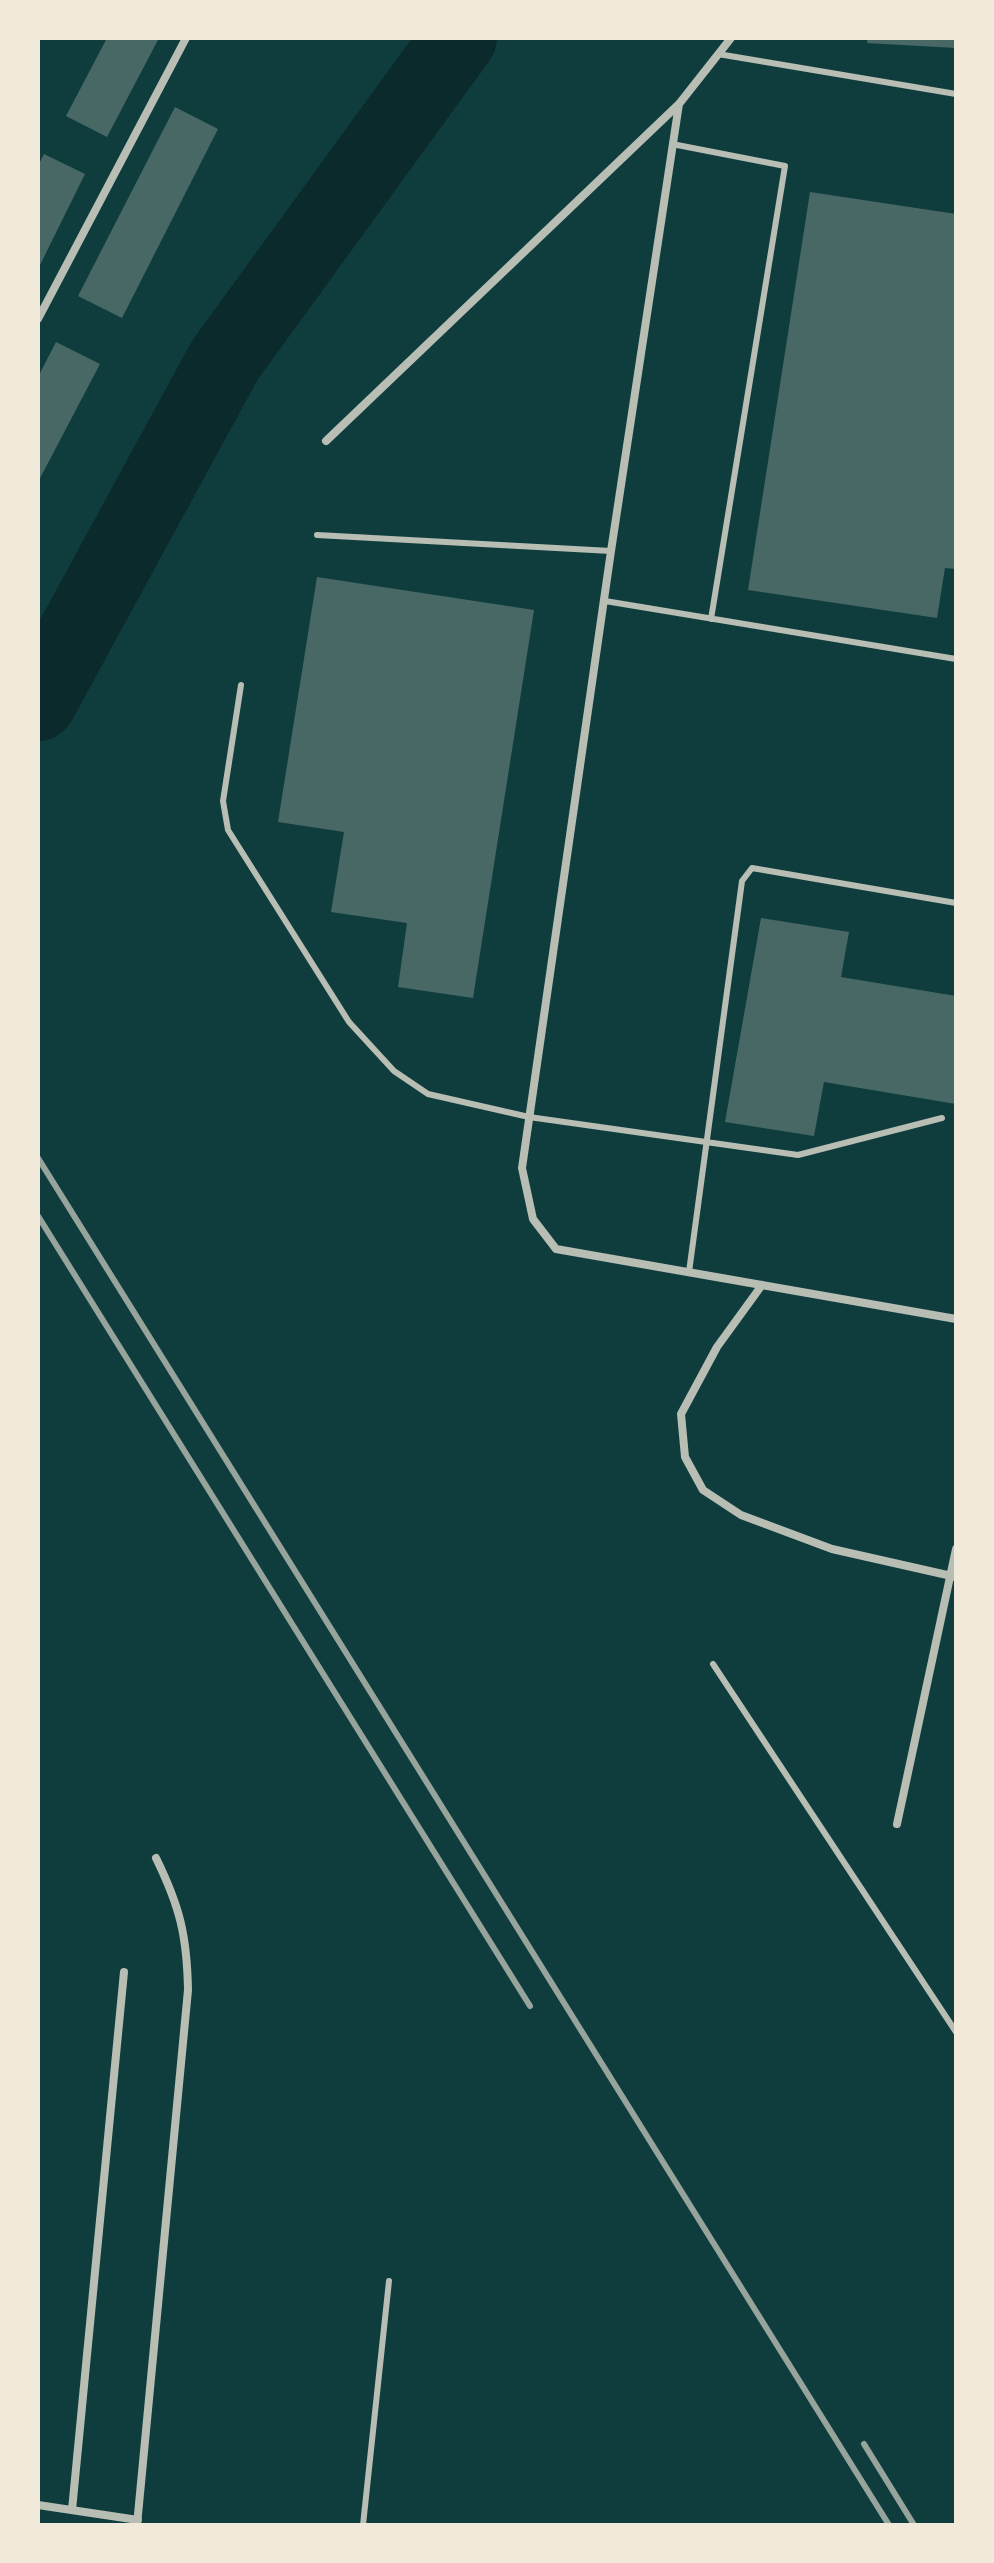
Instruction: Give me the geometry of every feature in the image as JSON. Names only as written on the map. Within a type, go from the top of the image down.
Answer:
[{"type":"street","points":[[38,319],[186,38]]},
{"type":"street","points":[[326,441],[679,104],[731,38]]},
{"type":"street","points":[[679,104],[522,1168],[533,1219],[556,1249],[956,1319]]},
{"type":"street","points":[[762,1285],[717,1347],[681,1414],[685,1457],[703,1490],[741,1515],[832,1549],[953,1576]]},
{"type":"street","points":[[897,1824],[953,1576],[956,1549]]},
{"type":"street","points":[[38,2505],[138,2523],[188,1990],[187,1951],[176,1899],[156,1858]]},
{"type":"street","points":[[72,2510],[124,1972]]},
{"type":"lane","points":[[718,54],[956,94]]},
{"type":"lane","points":[[672,144],[785,166],[711,619]]},
{"type":"lane","points":[[317,535],[611,551]]},
{"type":"lane","points":[[605,601],[956,659]]},
{"type":"lane","points":[[241,685],[223,801],[228,830],[349,1022],[394,1071],[428,1094],[529,1117],[798,1155],[942,1118]]},
{"type":"lane","points":[[689,1272],[742,881],[752,868],[956,903]]},
{"type":"lane","points":[[713,1664],[956,2032]]},
{"type":"lane","points":[[363,2525],[389,2281]]},
{"type":"building","points":[[107,38],[159,38],[107,137],[66,116]]},
{"type":"building","points":[[868,38],[956,38],[956,48],[867,43]]},
{"type":"building","points":[[175,107],[218,129],[122,318],[78,296]]},
{"type":"building","points":[[44,154],[85,174],[38,269],[38,166]]},
{"type":"building","points":[[810,192],[956,214],[956,569],[945,568],[937,618],[748,590]]},
{"type":"building","points":[[56,342],[100,364],[38,482],[38,377]]},
{"type":"building","points":[[317,577],[534,610],[473,998],[398,987],[407,923],[331,912],[344,832],[278,822]]},
{"type":"building","points":[[761,918],[849,932],[841,977],[956,996],[956,1104],[824,1082],[814,1136],[725,1122]]},
{"type":"waterway","points":[[38,703],[225,360],[459,38]]},
{"type":"railway","points":[[38,1158],[889,2525]]},
{"type":"railway","points":[[38,1216],[530,2006]]},
{"type":"railway","points":[[864,2444],[914,2525]]}]
